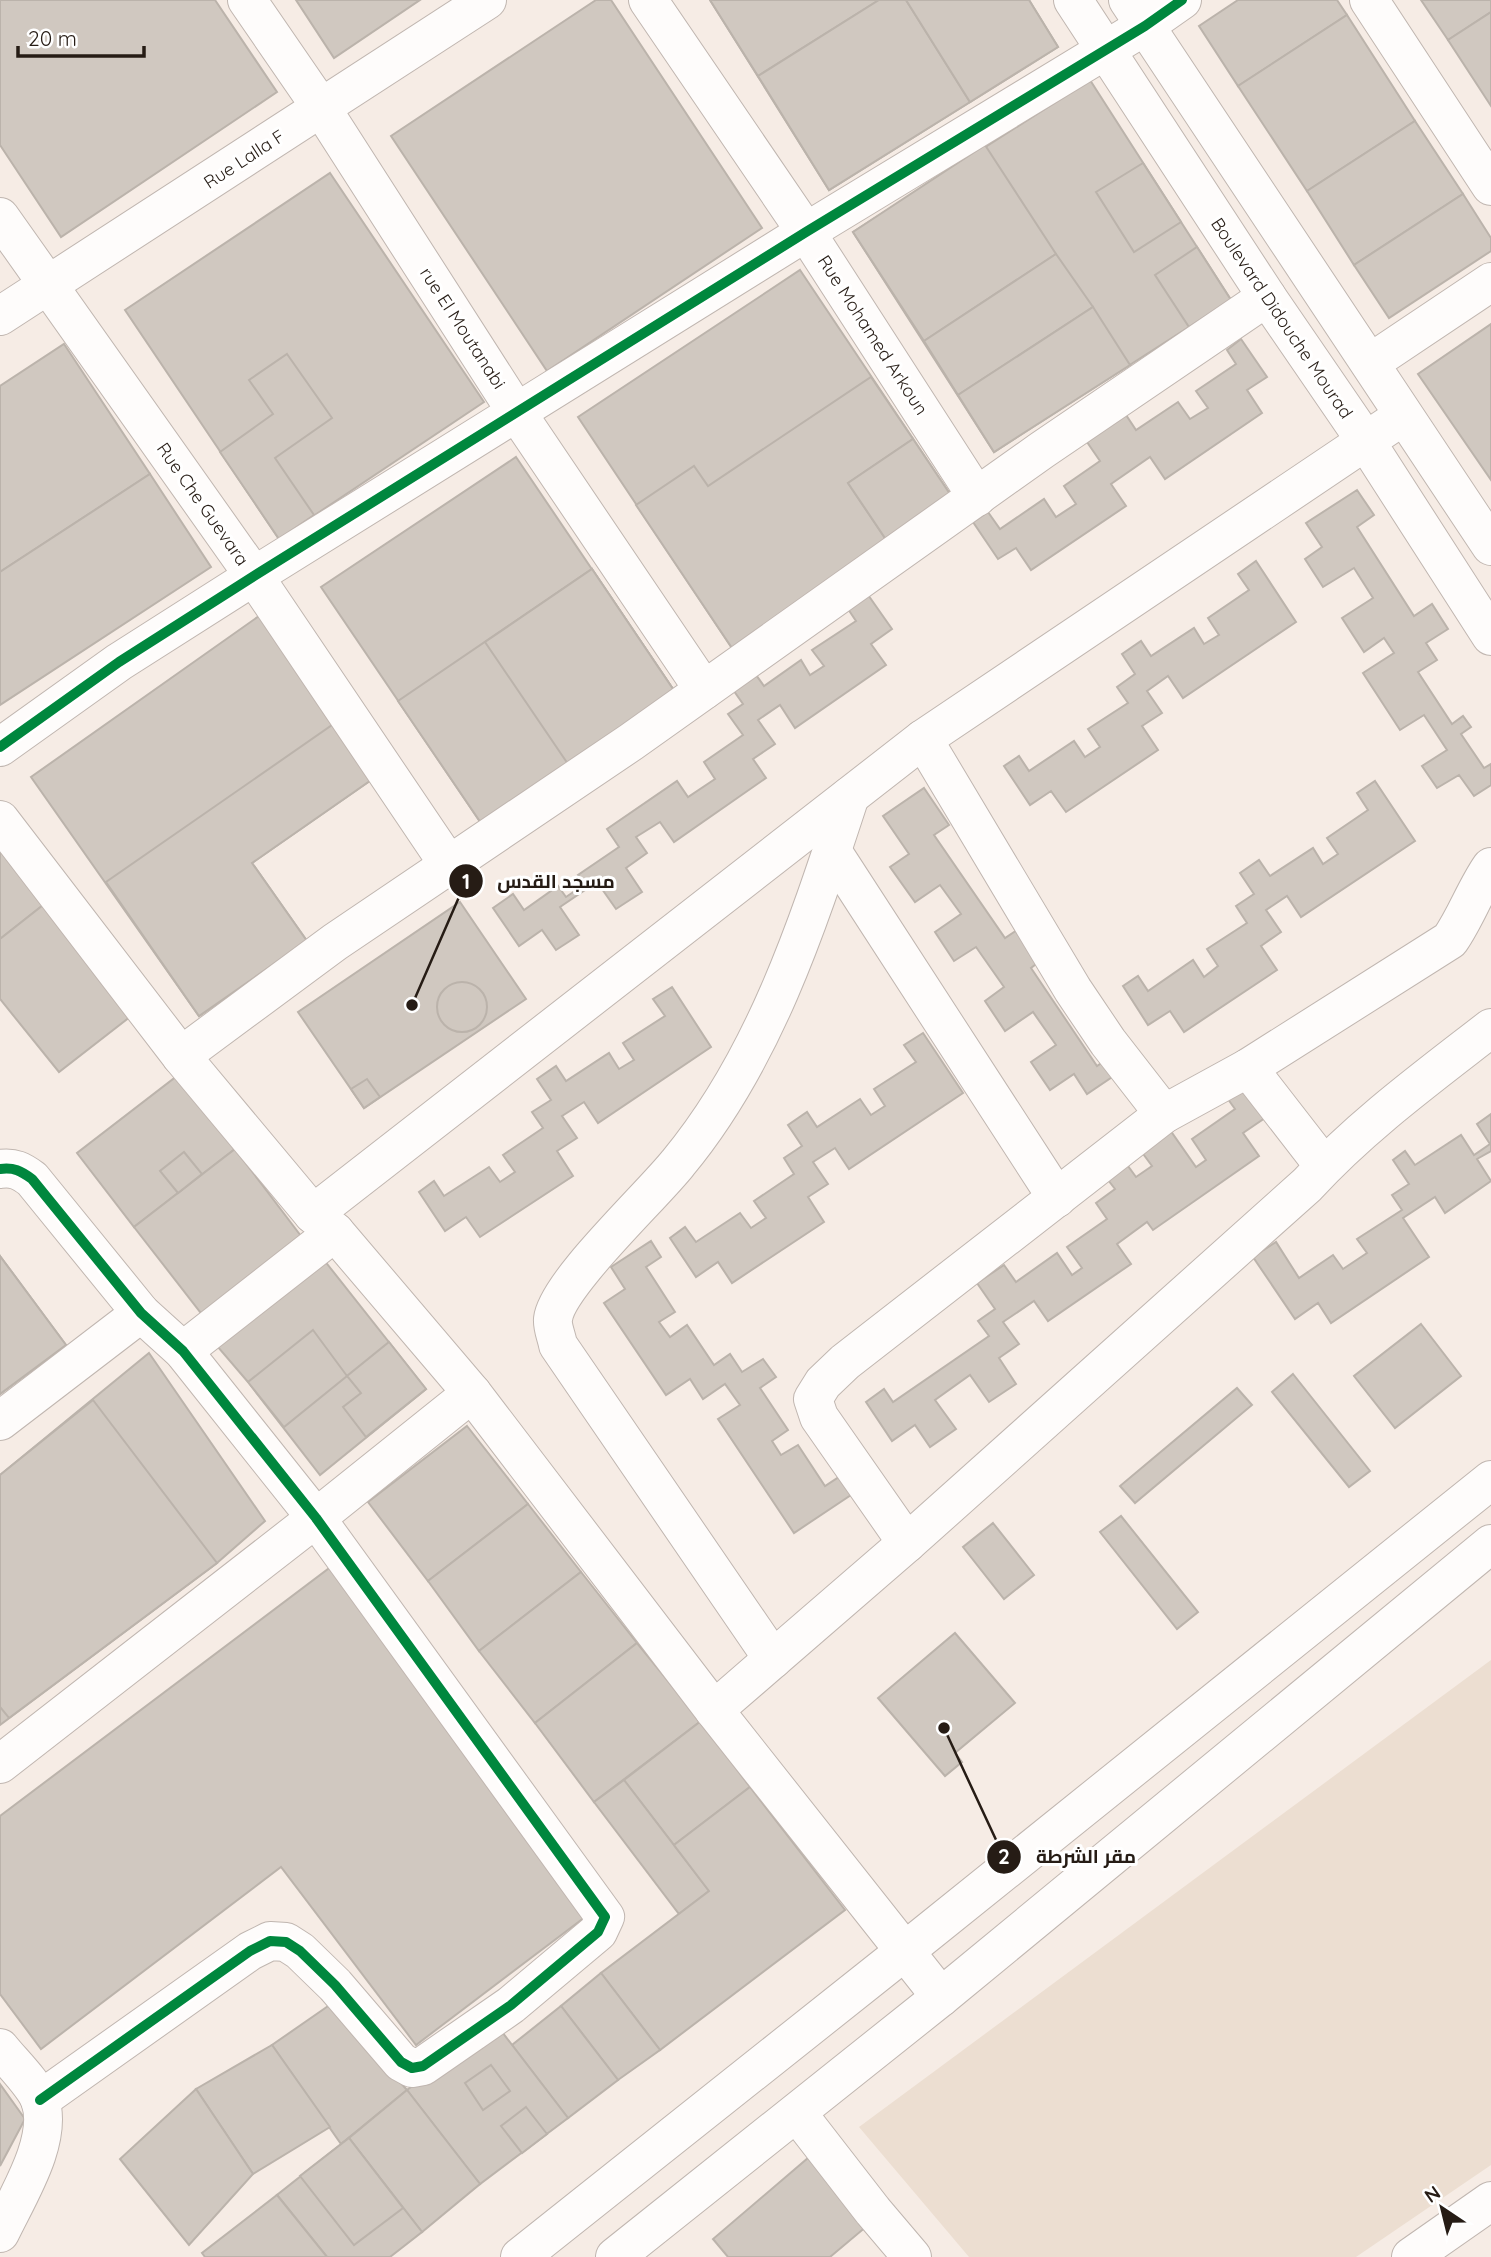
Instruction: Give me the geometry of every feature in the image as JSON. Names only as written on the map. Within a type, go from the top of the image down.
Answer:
[{"type":"street","name":"rue El Moutanabi","points":[[247,0],[322,109],[517,413],[704,690]]},
{"type":"street","name":"Rue Lalla F","points":[[0,316],[487,0]]},
{"type":"street","name":"Rue Mohamed Arkoun","points":[[648,0],[806,232],[977,497]]},
{"type":"street","name":"Boulevard Didouche Mourad","points":[[1073,0],[1267,297],[1365,440],[1491,636]]},
{"type":"street","points":[[0,747],[119,662],[254,576],[806,232],[1106,50],[1136,13],[1182,0]]},
{"type":"street","points":[[1368,0],[1491,186]]},
{"type":"street","points":[[1136,13],[1491,546]]},
{"type":"street","name":"Rue Che Guevara","points":[[0,216],[254,576],[449,865]]},
{"type":"street","points":[[1370,363],[1491,282]]},
{"type":"street","points":[[181,1056],[335,942],[704,690],[1042,450],[1267,297]]},
{"type":"street","points":[[183,1351],[324,1223],[922,739],[1404,416]]},
{"type":"street","points":[[922,739],[1073,990],[1108,1042],[1164,1114]]},
{"type":"street","points":[[773,1659],[558,1345],[552,1321],[559,1302],[581,1270],[679,1163],[724,1101],[758,1037],[785,976],[818,892],[850,796]]},
{"type":"street","points":[[0,820],[181,1056],[472,1393],[714,1710],[941,1997]]},
{"type":"street","points":[[832,851],[1057,1198]]},
{"type":"street","points":[[907,1543],[819,1417],[813,1399],[823,1383],[845,1362],[1164,1114],[1248,1068],[1450,940],[1462,923],[1478,886],[1491,867]]},
{"type":"street","points":[[714,1710],[907,1543],[1297,1194],[1324,1166],[1407,1094],[1491,1028]]},
{"type":"street","points":[[1248,1068],[1324,1166]]},
{"type":"street","points":[[0,1169],[9,1167],[21,1170],[32,1179],[141,1313],[183,1351],[316,1518],[605,1917],[598,1932],[512,2005],[423,2066],[412,2068],[401,2062],[335,1985],[300,1951],[286,1942],[270,1941],[250,1951],[40,2100]]},
{"type":"street","points":[[0,1421],[141,1313]]},
{"type":"street","points":[[0,1764],[472,1393]]},
{"type":"street","points":[[520,2257],[1491,1480]]},
{"type":"street","points":[[615,2257],[941,1997],[1491,1544]]},
{"type":"street","points":[[0,2048],[40,2100],[43,2126],[39,2149],[0,2233]]},
{"type":"street","points":[[797,2113],[912,2257]]},
{"type":"street","points":[[1411,2257],[1491,2202]]},
{"type":"shaded area","points":[[1491,1660],[1491,2165],[1356,2257],[969,2257],[859,2127]]},
{"type":"building","points":[[0,0],[215,0],[277,92],[61,237],[0,145]]},
{"type":"building","points":[[296,0],[420,0],[334,58]]},
{"type":"building","points":[[596,0],[611,0],[762,228],[547,371],[391,136]]},
{"type":"building","points":[[710,0],[1029,0],[1058,47],[829,190]]},
{"type":"building","points":[[710,0],[879,0],[758,76]]},
{"type":"building","points":[[879,0],[906,0],[970,102],[829,190],[758,76]]},
{"type":"building","points":[[906,0],[1029,0],[1058,47],[970,102]]},
{"type":"building","points":[[1238,0],[1337,0],[1347,15],[1238,86],[1199,26]]},
{"type":"building","points":[[1421,0],[1491,0],[1491,12],[1448,40]]},
{"type":"building","points":[[1491,12],[1491,106],[1448,40]]},
{"type":"building","points":[[1347,15],[1415,121],[1307,191],[1238,86]]},
{"type":"building","points":[[1090,80],[1231,300],[994,452],[853,232]]},
{"type":"building","points":[[1415,121],[1463,194],[1354,265],[1307,191]]},
{"type":"building","points":[[985,145],[1056,254],[924,341],[853,232]]},
{"type":"building","points":[[1143,163],[1181,222],[1134,252],[1096,192]]},
{"type":"building","points":[[330,173],[484,402],[279,539],[125,310]]},
{"type":"building","points":[[1463,194],[1491,238],[1491,251],[1389,318],[1354,265]]},
{"type":"building","points":[[1197,247],[1231,300],[1189,327],[1155,275]]},
{"type":"building","points":[[1056,254],[1093,307],[958,395],[924,341]]},
{"type":"building","points":[[800,270],[954,500],[732,648],[578,417]]},
{"type":"building","points":[[1093,307],[1130,365],[994,452],[958,395]]},
{"type":"building","points":[[1491,324],[1491,480],[1418,374]]},
{"type":"building","points":[[1241,339],[1267,377],[1247,390],[1262,413],[1165,479],[1150,457],[1111,484],[1126,506],[1031,570],[1016,548],[998,559],[973,522],[988,512],[1000,529],[1044,499],[1056,517],[1076,504],[1064,486],[1100,461],[1087,442],[1126,415],[1136,430],[1178,402],[1190,419],[1208,408],[1196,391],[1236,364],[1227,350]]},
{"type":"building","points":[[64,344],[150,474],[0,572],[0,386]]},
{"type":"building","points":[[287,354],[332,418],[275,458],[314,515],[279,539],[220,452],[273,414],[249,380]]},
{"type":"building","points":[[871,377],[913,439],[848,483],[889,544],[732,648],[636,505],[694,466],[708,486]]},
{"type":"building","points":[[913,439],[954,500],[889,544],[848,483]]},
{"type":"building","points":[[516,457],[675,692],[481,823],[321,587]]},
{"type":"building","points":[[150,474],[211,567],[0,705],[0,572]]},
{"type":"building","points":[[1357,490],[1374,515],[1357,527],[1414,616],[1432,604],[1448,629],[1426,643],[1437,660],[1418,672],[1452,724],[1463,716],[1471,727],[1461,734],[1484,768],[1491,764],[1491,785],[1474,796],[1459,775],[1437,788],[1422,766],[1447,750],[1424,715],[1400,730],[1363,673],[1394,653],[1384,638],[1364,652],[1342,618],[1373,598],[1354,568],[1323,587],[1305,559],[1322,547],[1306,523]]},
{"type":"building","points":[[1256,561],[1296,622],[1183,698],[1168,676],[1147,691],[1162,713],[1142,726],[1158,750],[1066,812],[1051,791],[1030,805],[1004,766],[1019,756],[1029,771],[1074,741],[1085,757],[1100,747],[1088,729],[1128,703],[1117,687],[1135,674],[1122,654],[1141,641],[1151,656],[1194,628],[1204,644],[1219,635],[1208,618],[1249,590],[1238,574]]},
{"type":"building","points":[[592,569],[675,692],[481,823],[398,701]]},
{"type":"building","points":[[592,569],[675,692],[568,764],[485,642]]},
{"type":"building","points":[[866,592],[892,629],[871,644],[886,665],[795,728],[780,705],[758,720],[775,744],[753,759],[766,778],[674,842],[660,822],[636,837],[647,853],[626,868],[642,892],[616,909],[597,882],[560,907],[579,935],[556,950],[542,930],[519,946],[493,908],[513,894],[524,910],[558,886],[566,897],[585,884],[578,875],[619,847],[607,829],[677,781],[688,797],[715,779],[704,762],[743,735],[728,714],[743,704],[729,684],[751,668],[764,686],[801,660],[810,675],[824,666],[812,650],[856,621],[846,606]]},
{"type":"building","points":[[259,616],[374,778],[252,863],[307,941],[199,1016],[31,777]]},
{"type":"building","points":[[335,723],[374,778],[252,863],[307,941],[199,1016],[106,882]]},
{"type":"building","points":[[1375,781],[1415,841],[1301,917],[1287,896],[1266,910],[1281,932],[1261,946],[1277,970],[1184,1032],[1170,1011],[1148,1025],[1123,986],[1138,976],[1148,991],[1193,960],[1204,977],[1218,966],[1207,949],[1247,923],[1236,906],[1254,894],[1240,873],[1259,860],[1270,876],[1313,848],[1323,864],[1338,854],[1327,838],[1368,810],[1357,793]]},
{"type":"building","points":[[924,788],[949,825],[934,835],[1005,938],[1023,926],[1044,958],[1031,968],[1097,1066],[1114,1054],[1124,1069],[1087,1094],[1074,1074],[1050,1090],[1031,1062],[1056,1045],[1033,1012],[1005,1031],[985,1001],[1004,987],[976,947],[954,961],[935,932],[961,914],[940,885],[915,902],[890,867],[909,854],[883,816]]},
{"type":"building","points":[[0,841],[47,902],[0,939]]},
{"type":"building","points":[[47,902],[135,1013],[59,1072],[0,999],[0,939]]},
{"type":"building","points":[[460,902],[526,999],[364,1108],[298,1012]]},
{"type":"building","points":[[462,982],[479,990],[487,1007],[479,1024],[462,1032],[445,1024],[437,1007],[445,990]]},
{"type":"building","points":[[672,987],[711,1047],[598,1123],[584,1102],[562,1116],[577,1138],[557,1151],[573,1176],[480,1237],[466,1217],[445,1231],[419,1192],[434,1181],[444,1196],[489,1167],[500,1182],[515,1172],[503,1155],[543,1128],[532,1112],[551,1100],[537,1079],[556,1066],[566,1081],[609,1053],[619,1069],[634,1060],[623,1043],[665,1016],[653,999]]},
{"type":"building","points":[[923,1033],[963,1093],[849,1169],[835,1148],[813,1162],[828,1184],[808,1197],[824,1222],[732,1283],[718,1262],[696,1277],[670,1238],[685,1227],[696,1242],[740,1213],[751,1228],[766,1218],[754,1201],[794,1174],[784,1158],[802,1146],[788,1125],[807,1112],[817,1127],[860,1099],[871,1115],[885,1106],[874,1089],[916,1062],[904,1045]]},
{"type":"building","points":[[177,1076],[235,1149],[134,1227],[77,1153]]},
{"type":"building","points":[[367,1079],[380,1097],[364,1108],[351,1089]]},
{"type":"building","points":[[1241,1083],[1265,1118],[1243,1133],[1259,1156],[1153,1230],[1147,1222],[1117,1244],[1131,1264],[1048,1321],[1034,1301],[1003,1322],[1019,1344],[999,1358],[1016,1384],[989,1402],[970,1375],[935,1400],[956,1429],[930,1447],[915,1425],[892,1441],[866,1402],[884,1389],[893,1402],[989,1336],[978,1321],[995,1309],[977,1283],[1004,1265],[1016,1282],[1057,1253],[1072,1275],[1082,1268],[1067,1247],[1107,1219],[1096,1203],[1115,1189],[1105,1176],[1125,1162],[1136,1177],[1152,1166],[1141,1151],[1170,1130],[1196,1167],[1206,1160],[1192,1139],[1235,1109],[1225,1095]]},
{"type":"building","points":[[1491,1114],[1491,1151],[1477,1159],[1491,1181],[1445,1213],[1435,1197],[1403,1218],[1429,1257],[1331,1323],[1318,1303],[1295,1319],[1253,1257],[1276,1242],[1299,1278],[1333,1255],[1343,1269],[1367,1253],[1357,1239],[1402,1210],[1392,1195],[1409,1184],[1393,1160],[1405,1151],[1415,1165],[1461,1135],[1474,1155],[1490,1144],[1477,1124]]},
{"type":"building","points":[[235,1149],[304,1240],[204,1317],[134,1227]]},
{"type":"building","points":[[184,1152],[202,1174],[178,1193],[160,1171]]},
{"type":"building","points":[[651,1241],[661,1257],[646,1267],[675,1312],[659,1322],[670,1337],[687,1325],[714,1365],[730,1354],[742,1372],[763,1359],[776,1377],[760,1388],[788,1430],[772,1441],[781,1455],[798,1445],[825,1486],[842,1475],[854,1493],[794,1533],[718,1419],[740,1405],[725,1384],[703,1399],[690,1379],[666,1395],[604,1303],[625,1289],[611,1267]]},
{"type":"building","points":[[0,1256],[66,1345],[0,1394]]},
{"type":"building","points":[[0,1256],[66,1345],[0,1394]]},
{"type":"building","points":[[324,1260],[426,1389],[320,1475],[217,1346]]},
{"type":"building","points":[[1421,1324],[1461,1376],[1395,1428],[1354,1376]]},
{"type":"building","points":[[313,1330],[347,1376],[284,1427],[248,1382]]},
{"type":"building","points":[[389,1342],[426,1389],[366,1437],[343,1407],[361,1393],[347,1376]]},
{"type":"building","points":[[149,1353],[265,1521],[217,1563],[0,1725],[0,1475]]},
{"type":"building","points":[[1293,1374],[1370,1471],[1349,1487],[1272,1392]]},
{"type":"building","points":[[1237,1388],[1252,1405],[1135,1503],[1120,1486]]},
{"type":"building","points":[[93,1400],[217,1563],[9,1718],[0,1707],[0,1475]]},
{"type":"building","points":[[467,1426],[528,1504],[428,1581],[368,1502]]},
{"type":"building","points":[[528,1504],[581,1572],[479,1651],[428,1581]]},
{"type":"building","points":[[1121,1516],[1198,1612],[1177,1629],[1100,1532]]},
{"type":"building","points":[[993,1523],[1034,1575],[1004,1599],[963,1547]]},
{"type":"building","points":[[332,1566],[593,1911],[416,2045],[281,1867],[41,2049],[0,1994],[0,1816]]},
{"type":"building","points":[[581,1572],[637,1643],[535,1723],[479,1651]]},
{"type":"building","points":[[955,1633],[1015,1703],[955,1753],[962,1762],[945,1776],[878,1698]]},
{"type":"building","points":[[637,1643],[701,1721],[594,1802],[535,1723]]},
{"type":"building","points":[[701,1721],[750,1787],[674,1845],[624,1780]]},
{"type":"building","points":[[624,1780],[709,1891],[679,1914],[594,1802]]},
{"type":"building","points":[[750,1787],[845,1910],[660,2050],[601,1973],[709,1891],[674,1845]]},
{"type":"building","points":[[601,1973],[660,2050],[618,2080],[561,2006]]},
{"type":"building","points":[[331,2004],[407,2090],[341,2144],[272,2045]]},
{"type":"building","points":[[561,2006],[618,2080],[568,2118],[512,2045]]},
{"type":"building","points":[[496,2024],[568,2118],[480,2184],[407,2090]]},
{"type":"building","points":[[272,2045],[330,2127],[253,2174],[196,2089]]},
{"type":"building","points":[[491,2065],[510,2091],[483,2110],[465,2083]]},
{"type":"building","points":[[0,2084],[25,2119],[0,2166]]},
{"type":"building","points":[[196,2089],[253,2174],[189,2245],[120,2159]]},
{"type":"building","points":[[407,2090],[480,2184],[422,2232],[349,2138]]},
{"type":"building","points":[[526,2107],[547,2134],[522,2153],[501,2126]]},
{"type":"building","points":[[349,2138],[422,2232],[390,2257],[327,2257],[277,2195]]},
{"type":"building","points":[[349,2138],[403,2208],[354,2245],[300,2176]]},
{"type":"building","points":[[808,2158],[867,2226],[830,2257],[728,2257],[713,2239]]},
{"type":"building","points":[[277,2195],[327,2257],[205,2257],[202,2253]]},
{"type":"cycle path","points":[[0,747],[119,662],[254,576],[806,232],[1145,26],[1182,0]]},
{"type":"cycle path","points":[[0,1169],[17,1170],[32,1179],[141,1313],[183,1351],[316,1518],[605,1917],[598,1932],[511,2005],[423,2066],[412,2068],[401,2062],[335,1985],[300,1951],[286,1942],[270,1941],[250,1951],[40,2100]]},
{"type":"place","name":"مسجد القدس","points":[[412,1005]]},
{"type":"place","name":"مقر الشرطة","points":[[944,1728]]}]
